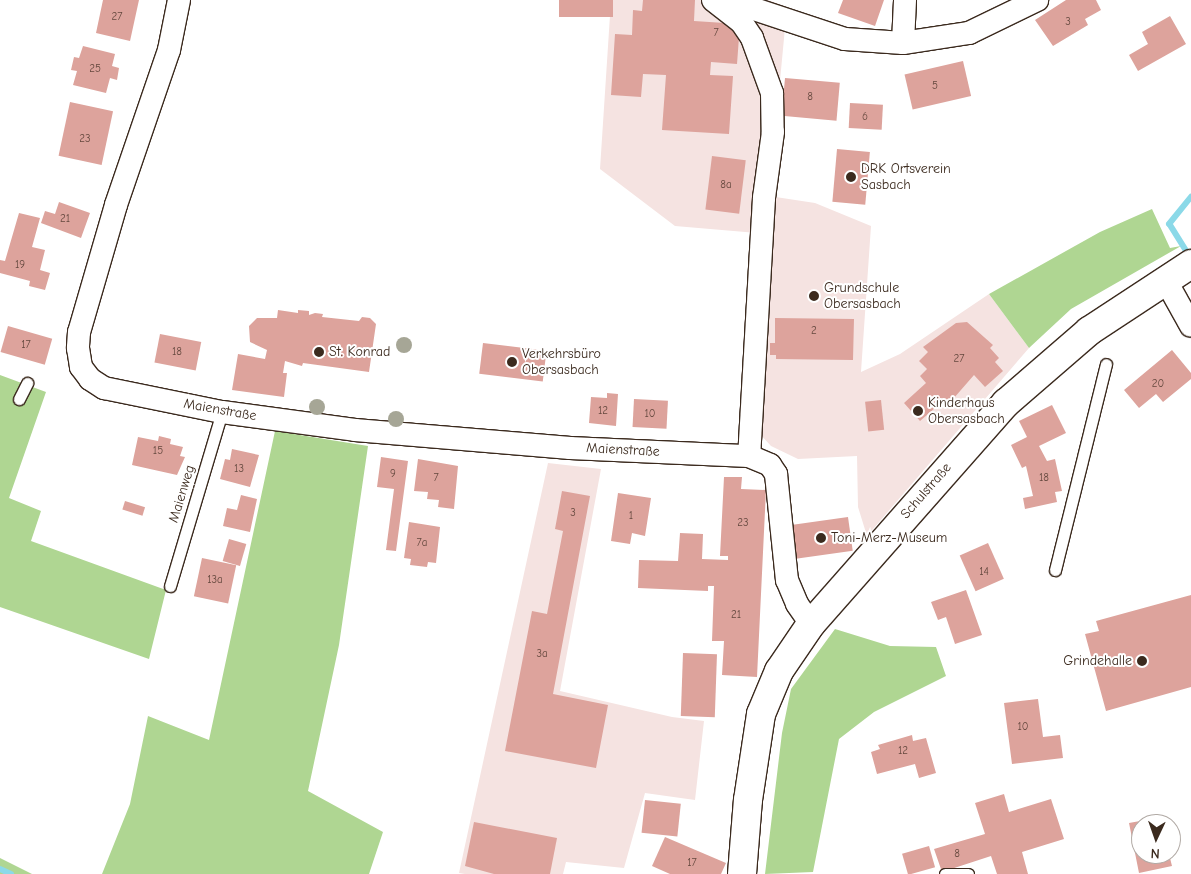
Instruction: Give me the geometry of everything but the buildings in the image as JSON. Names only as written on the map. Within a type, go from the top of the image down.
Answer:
[{"type":"main road","name":"Schulstraße","points":[[742,874],[748,800],[762,714],[779,671],[811,624],[1006,403],[1089,331],[1182,270]]},
{"type":"street","name":"Maienstraße","points":[[179,0],[168,50],[116,205],[79,332],[78,348],[81,367],[90,379],[104,388],[222,412],[356,424],[570,448],[749,456],[770,465],[776,474],[787,580],[797,604],[811,624]]},
{"type":"street","points":[[713,0],[742,23],[752,38],[772,93],[773,132],[764,198],[755,382],[749,456]]},
{"type":"street","points":[[727,0],[845,39],[904,44],[969,33],[1037,0]]},
{"type":"street","points":[[904,44],[905,0]]},
{"type":"street","name":"Schulstraße","points":[[1182,270],[1191,326]]},
{"type":"lane","points":[[1055,570],[1106,364]]},
{"type":"lane","points":[[19,399],[27,383]]},
{"type":"lane","name":"Maienweg","points":[[170,586],[222,412]]},
{"type":"lane","points":[[945,874],[968,874]]},
{"type":"shaded area","points":[[611,0],[768,0],[787,7],[769,196],[815,203],[871,226],[861,372],[900,354],[989,294],[1029,348],[867,536],[858,507],[857,456],[798,459],[771,446],[759,433],[757,233],[675,226],[600,169]]},
{"type":"shaded area","points":[[548,463],[601,469],[560,691],[672,717],[704,721],[695,800],[645,793],[624,868],[566,862],[563,874],[459,873]]},
{"type":"green space","points":[[1152,209],[1170,248],[1181,246],[1071,309],[1029,348],[989,294],[1100,232]]},
{"type":"green space","points":[[0,375],[46,392],[9,498],[41,511],[31,541],[166,590],[149,659],[0,607]]},
{"type":"green space","points":[[275,431],[368,446],[339,645],[308,791],[383,832],[369,874],[102,874],[130,804],[148,716],[209,740]]},
{"type":"green space","points":[[835,629],[890,646],[936,647],[946,676],[874,712],[839,739],[813,872],[765,874],[782,733],[791,689]]},
{"type":"green space","points":[[0,858],[32,874],[0,874]]},
{"type":"waterway","points":[[1190,257],[1169,224],[1191,197]]},
{"type":"waterway","points":[[0,869],[11,874]]},
{"type":"place","name":"DRK Ortsverein Sasbach","points":[[851,177]]},
{"type":"place","name":"Grundschule Obersasbach","points":[[814,296]]},
{"type":"place","name":"St. Konrad","points":[[319,352]]},
{"type":"place","name":"Verkehrsbüro Obersasbach","points":[[512,362]]},
{"type":"place","name":"Kinderhaus Obersasbach","points":[[918,411]]},
{"type":"place","name":"Toni-Merz-Museum","points":[[821,538]]},
{"type":"place","name":"Grindehalle","points":[[1142,661]]}]
